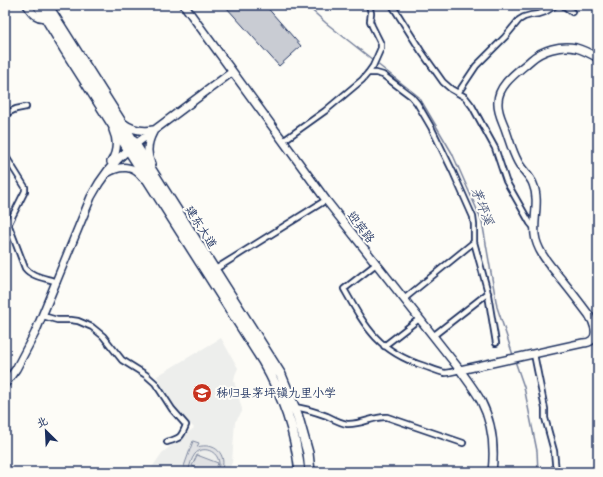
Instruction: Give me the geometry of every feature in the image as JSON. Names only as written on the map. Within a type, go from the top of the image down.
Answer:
[{"type":"highway","name":"建东大道","points":[[38,5],[49,16],[119,120],[132,147]]},
{"type":"highway","name":"建东大道","points":[[47,5],[49,16],[102,106],[132,147],[211,272],[281,375],[290,408],[300,472]]},
{"type":"highway","name":"建东大道","points":[[290,408],[303,434],[308,454],[310,472]]},
{"type":"main road","points":[[28,5],[34,15],[39,17],[49,16]]},
{"type":"main road","name":"迎宾路","points":[[184,5],[326,200],[460,370],[481,400],[486,411],[493,436],[494,449],[492,472]]},
{"type":"main road","points":[[460,370],[530,355],[590,341],[593,339],[595,334],[593,322],[589,315],[543,255],[536,242],[535,189],[533,183],[516,158],[499,111],[498,102],[499,94],[509,80],[533,58],[544,52],[556,48],[569,47],[583,50],[598,58]]},
{"type":"main road","points":[[5,384],[16,369],[43,316],[91,197],[105,174],[113,164],[132,147],[232,72]]},
{"type":"main road","points":[[102,106],[108,122],[115,134],[117,143],[114,157],[105,174]]},
{"type":"main road","points":[[119,120],[136,130],[155,130]]},
{"type":"main road","points":[[155,130],[149,140],[147,152],[149,160],[157,175],[160,192]]},
{"type":"main road","points":[[105,174],[120,168],[132,169],[139,173],[147,183],[160,192]]},
{"type":"street","points":[[283,141],[325,111],[368,73],[373,66],[380,51],[381,44],[370,21],[371,13],[369,5]]},
{"type":"street","points":[[392,5],[421,51],[443,82],[451,89],[465,97],[475,110],[495,148],[506,181],[535,228]]},
{"type":"street","points":[[458,92],[476,66],[505,37],[519,20],[524,17],[544,12],[556,5]]},
{"type":"street","points":[[564,5],[572,12]]},
{"type":"street","points":[[368,73],[383,75],[417,103],[431,127],[453,172],[473,217],[474,242],[488,293],[496,343]]},
{"type":"street","points":[[5,114],[16,109],[26,107]]},
{"type":"street","points":[[5,155],[25,187],[25,191],[9,223],[25,268],[28,272],[57,282]]},
{"type":"street","points":[[211,272],[326,200]]},
{"type":"street","points":[[404,299],[474,242]]},
{"type":"street","points":[[376,264],[344,289],[361,319],[371,333],[384,346],[397,355],[413,362],[445,373],[460,370]]},
{"type":"street","points":[[433,336],[488,293]]},
{"type":"street","points":[[43,316],[57,320],[78,321],[92,327],[103,336],[122,360],[146,375],[155,383],[172,409],[186,425],[180,437],[167,442]]},
{"type":"street","points":[[384,346],[419,318]]},
{"type":"street","points":[[530,355],[545,409],[545,418],[554,451],[556,472]]},
{"type":"street","points":[[290,408],[312,411],[348,424],[355,424],[380,417],[387,417],[463,443]]},
{"type":"shaded area","name":"秭归县茅坪镇九里小学","points":[[221,338],[238,368],[234,381],[242,409],[242,412],[235,422],[232,462],[228,472],[149,472],[162,453],[183,439],[187,433],[194,428],[172,406],[157,376]]},
{"type":"shaded area","points":[[193,441],[199,443],[197,447],[209,446],[218,451],[223,460],[221,472],[217,472],[219,463],[216,455],[210,451],[202,450],[195,454],[188,472],[182,472]]},
{"type":"shaded area","points":[[197,455],[218,463],[215,472],[208,472],[192,466]]},
{"type":"building","points":[[229,5],[265,5],[301,46],[279,66],[226,7]]},
{"type":"waterway","name":"茅坪溪","points":[[306,5],[326,23],[373,60]]},
{"type":"waterway","name":"茅坪溪","points":[[376,63],[419,97],[452,153],[482,221],[497,307],[513,355]]},
{"type":"waterway","name":"茅坪溪","points":[[515,361],[524,387],[537,451],[538,472]]},
{"type":"place","name":"秭归县茅坪镇九里小学","points":[[202,393]]}]
